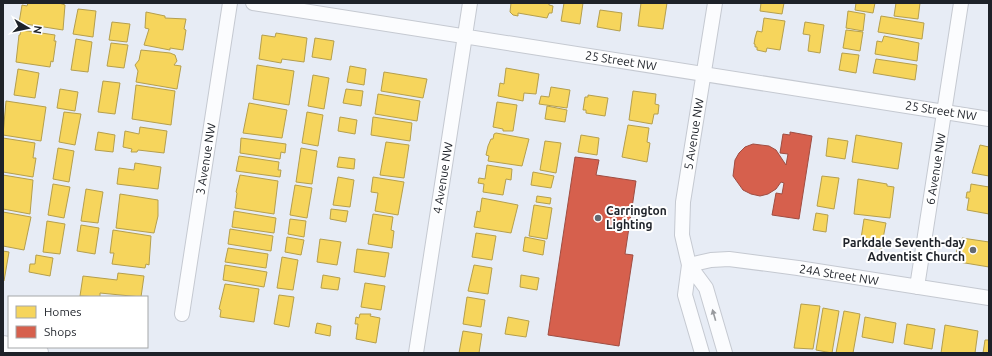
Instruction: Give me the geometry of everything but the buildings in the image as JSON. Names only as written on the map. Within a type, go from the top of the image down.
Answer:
[{"type":"highway","points":[[9,348],[37,353]]},
{"type":"street","name":"3 Avenue NW","points":[[182,314],[230,3]]},
{"type":"street","name":"25 Street NW","points":[[253,3],[989,119]]},
{"type":"street","name":"4 Avenue NW","points":[[416,353],[470,3]]},
{"type":"street","name":"5 Avenue NW","points":[[715,3],[683,202],[682,235],[690,265],[706,288],[725,353]]},
{"type":"street","name":"6 Avenue NW","points":[[917,287],[962,3]]},
{"type":"street","name":"24A Street NW","points":[[690,265],[711,260],[729,259],[989,298]]},
{"type":"street","name":"5 Avenue NW","points":[[690,265],[685,295],[702,353]]},
{"type":"place","name":"Carrington Lighting","points":[[598,218]]},
{"type":"place","name":"Parkdale Seventh-day Adventist Church","points":[[973,250]]}]
